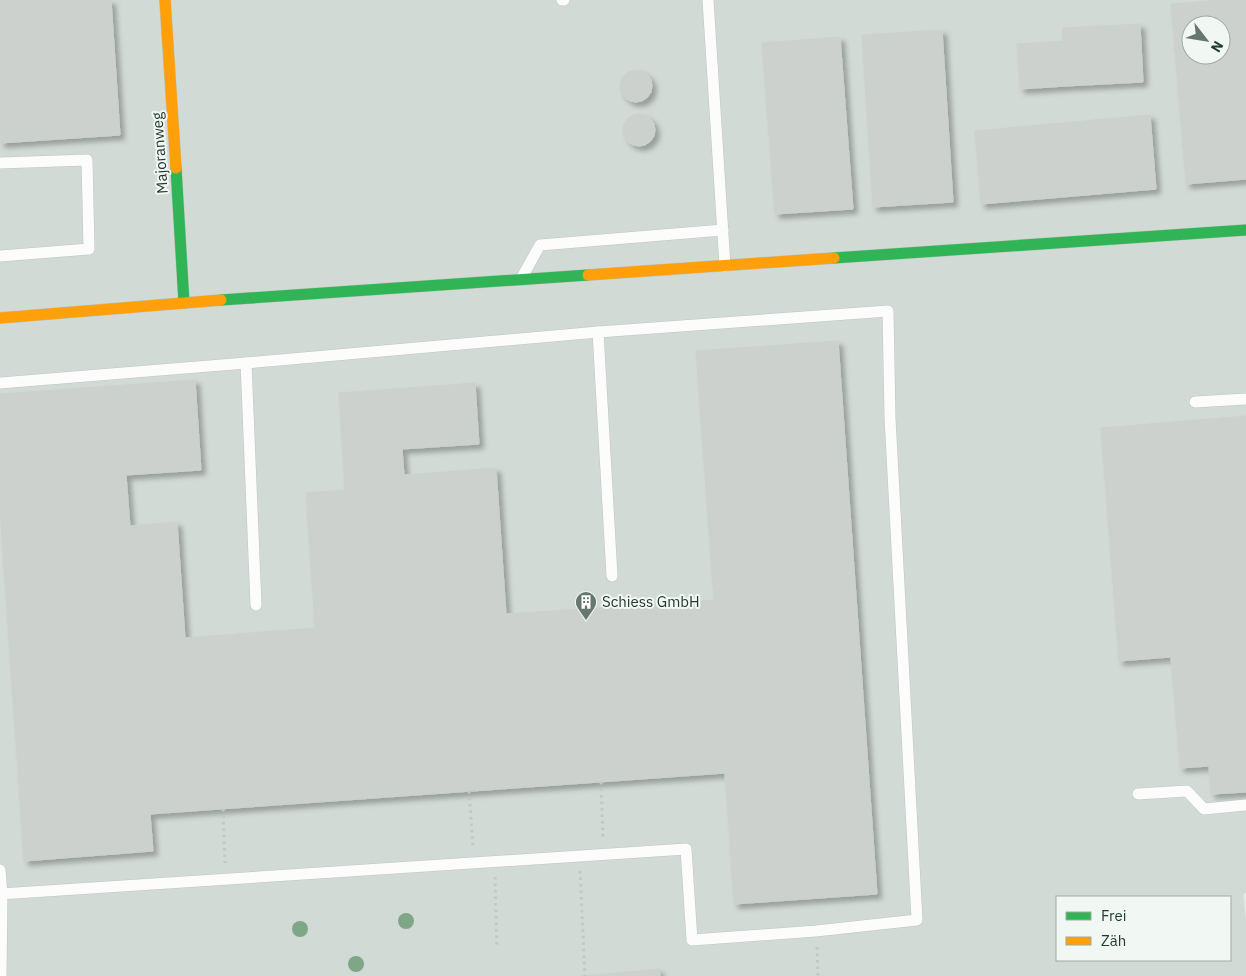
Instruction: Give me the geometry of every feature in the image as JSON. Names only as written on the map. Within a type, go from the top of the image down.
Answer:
[{"type":"street","name":"Majoranweg","points":[[165,0],[184,303]]},
{"type":"street","points":[[0,318],[184,303],[1246,230]]},
{"type":"lane","points":[[708,0],[725,266]]},
{"type":"lane","points":[[0,163],[87,160],[89,249],[0,256]]},
{"type":"lane","points":[[520,280],[540,245],[723,230]]},
{"type":"lane","points":[[0,383],[598,332],[888,311],[890,418],[917,920],[816,931],[692,940],[686,849],[1,894]]},
{"type":"lane","points":[[598,332],[612,576]]},
{"type":"lane","points":[[246,363],[256,605]]},
{"type":"lane","points":[[1195,402],[1246,399]]},
{"type":"lane","points":[[1138,794],[1187,791],[1204,809],[1246,805]]},
{"type":"lane","points":[[0,870],[1,976]]},
{"type":"path","points":[[601,782],[604,854]]},
{"type":"path","points":[[469,791],[474,862]]},
{"type":"path","points":[[223,809],[226,879]]},
{"type":"path","points":[[580,856],[585,976]]},
{"type":"path","points":[[495,861],[497,948]]},
{"type":"path","points":[[816,931],[818,976]]},
{"type":"shaded area","points":[[0,0],[1246,0],[1246,893],[1243,894],[1246,920],[1246,976],[0,976]]},
{"type":"building","points":[[0,0],[111,0],[120,135],[0,143]]},
{"type":"building","points":[[1246,0],[1246,179],[1186,184],[1171,4]]},
{"type":"building","points":[[1140,24],[1143,82],[1066,86],[1063,28]]},
{"type":"building","points":[[942,30],[953,202],[873,207],[862,35]]},
{"type":"building","points":[[840,37],[853,209],[775,214],[762,43]]},
{"type":"building","points":[[1063,41],[1066,86],[1020,89],[1017,44]]},
{"type":"building","points":[[636,70],[642,71],[647,75],[651,80],[651,92],[647,97],[642,101],[636,102],[630,101],[625,97],[621,92],[620,86],[621,80],[625,75],[630,71]]},
{"type":"building","points":[[639,114],[650,119],[655,130],[650,141],[639,146],[628,141],[623,130],[628,119]]},
{"type":"building","points":[[1150,115],[1156,189],[981,204],[975,131]]},
{"type":"building","name":"Schiess GmbH","points":[[838,341],[877,894],[734,904],[725,773],[150,814],[153,851],[24,861],[0,509],[0,394],[195,380],[201,470],[126,475],[130,526],[177,522],[185,638],[315,628],[306,493],[345,490],[339,393],[475,383],[479,444],[402,449],[404,475],[496,468],[506,614],[714,600],[696,351]]},
{"type":"building","points":[[1246,416],[1246,792],[1211,794],[1209,766],[1180,768],[1171,657],[1119,661],[1101,428]]},
{"type":"building","points":[[659,969],[660,976],[585,976]]},
{"type":"traffic: fast","points":[[176,168],[184,303]]},
{"type":"traffic: fast","points":[[834,258],[1246,230]]},
{"type":"traffic: fast","points":[[221,300],[588,275]]},
{"type":"traffic: slow","points":[[165,0],[176,168]]},
{"type":"traffic: slow","points":[[588,275],[834,258]]},
{"type":"traffic: slow","points":[[0,318],[221,300]]},
{"type":"place","name":"Schiess GmbH","points":[[586,621]]}]
